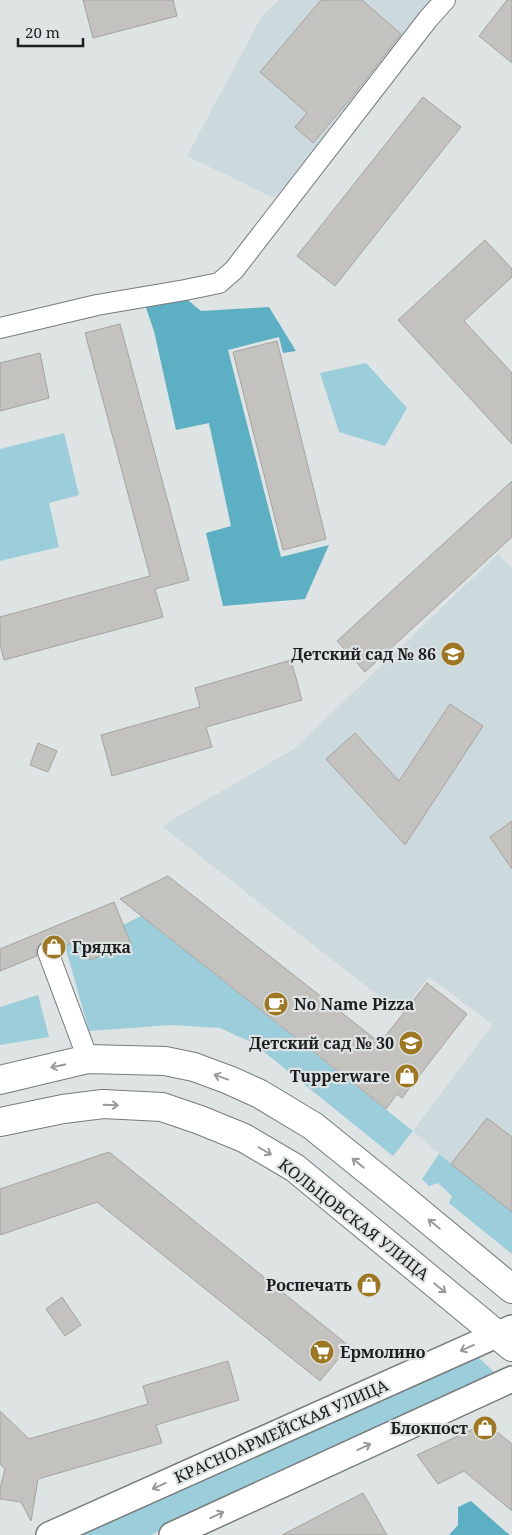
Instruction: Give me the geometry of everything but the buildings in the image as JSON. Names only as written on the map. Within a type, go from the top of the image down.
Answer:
[{"type":"main road","points":[[0,1080],[88,1060],[124,1060],[165,1061],[194,1067],[229,1080],[260,1094],[313,1126],[512,1289]]},
{"type":"main road","name":"КОЛЬЦОВСКАЯ УЛИЦА","points":[[0,1122],[63,1109],[102,1104],[162,1107],[244,1138],[295,1168],[507,1337]]},
{"type":"street","points":[[0,328],[97,305],[218,283],[234,270],[444,0]]},
{"type":"street","points":[[48,952],[88,1060]]},
{"type":"street","name":"КРАСНОАРМЕЙСКАЯ УЛИЦА","points":[[49,1535],[507,1337]]},
{"type":"street","points":[[172,1535],[512,1379]]},
{"type":"shaded area","points":[[279,0],[454,0],[274,198],[187,156],[262,16]]},
{"type":"shaded area","points":[[183,296],[201,311],[269,307],[296,351],[283,353],[279,337],[228,350],[281,557],[329,545],[305,599],[223,606],[206,533],[231,526],[209,423],[176,430],[154,331],[144,302]]},
{"type":"shaded area","points":[[366,363],[407,408],[385,446],[339,432],[320,373]]},
{"type":"shaded area","points":[[64,433],[79,495],[49,503],[59,547],[0,561],[0,449]]},
{"type":"shaded area","points":[[498,554],[512,568],[512,1212],[413,1131],[493,1025],[429,977],[401,1013],[162,826],[294,749]]},
{"type":"shaded area","points":[[141,916],[413,1131],[393,1156],[253,1043],[220,1028],[171,1025],[89,1031],[65,946],[82,939],[91,960],[131,944],[123,925]]},
{"type":"shaded area","points":[[38,995],[49,1037],[0,1045],[0,1007]]},
{"type":"shaded area","points":[[439,1154],[512,1212],[512,1254],[449,1203],[452,1196],[438,1183],[429,1186],[422,1179]]},
{"type":"shaded area","points":[[477,1356],[495,1373],[151,1535],[77,1535]]},
{"type":"shaded area","points":[[471,1501],[510,1535],[449,1535],[458,1525],[458,1507]]},
{"type":"place","name":"Детский сад № 86","points":[[453,654]]},
{"type":"place","name":"Грядка","points":[[54,947]]},
{"type":"place","name":"No Name Pizza","points":[[276,1004]]},
{"type":"place","name":"Детский сад № 30","points":[[411,1043]]},
{"type":"place","name":"Tupperware","points":[[407,1076]]},
{"type":"place","name":"Роспечать","points":[[369,1285]]},
{"type":"place","name":"Ермолино","points":[[322,1352]]},
{"type":"place","name":"Блокпост","points":[[485,1428]]}]
